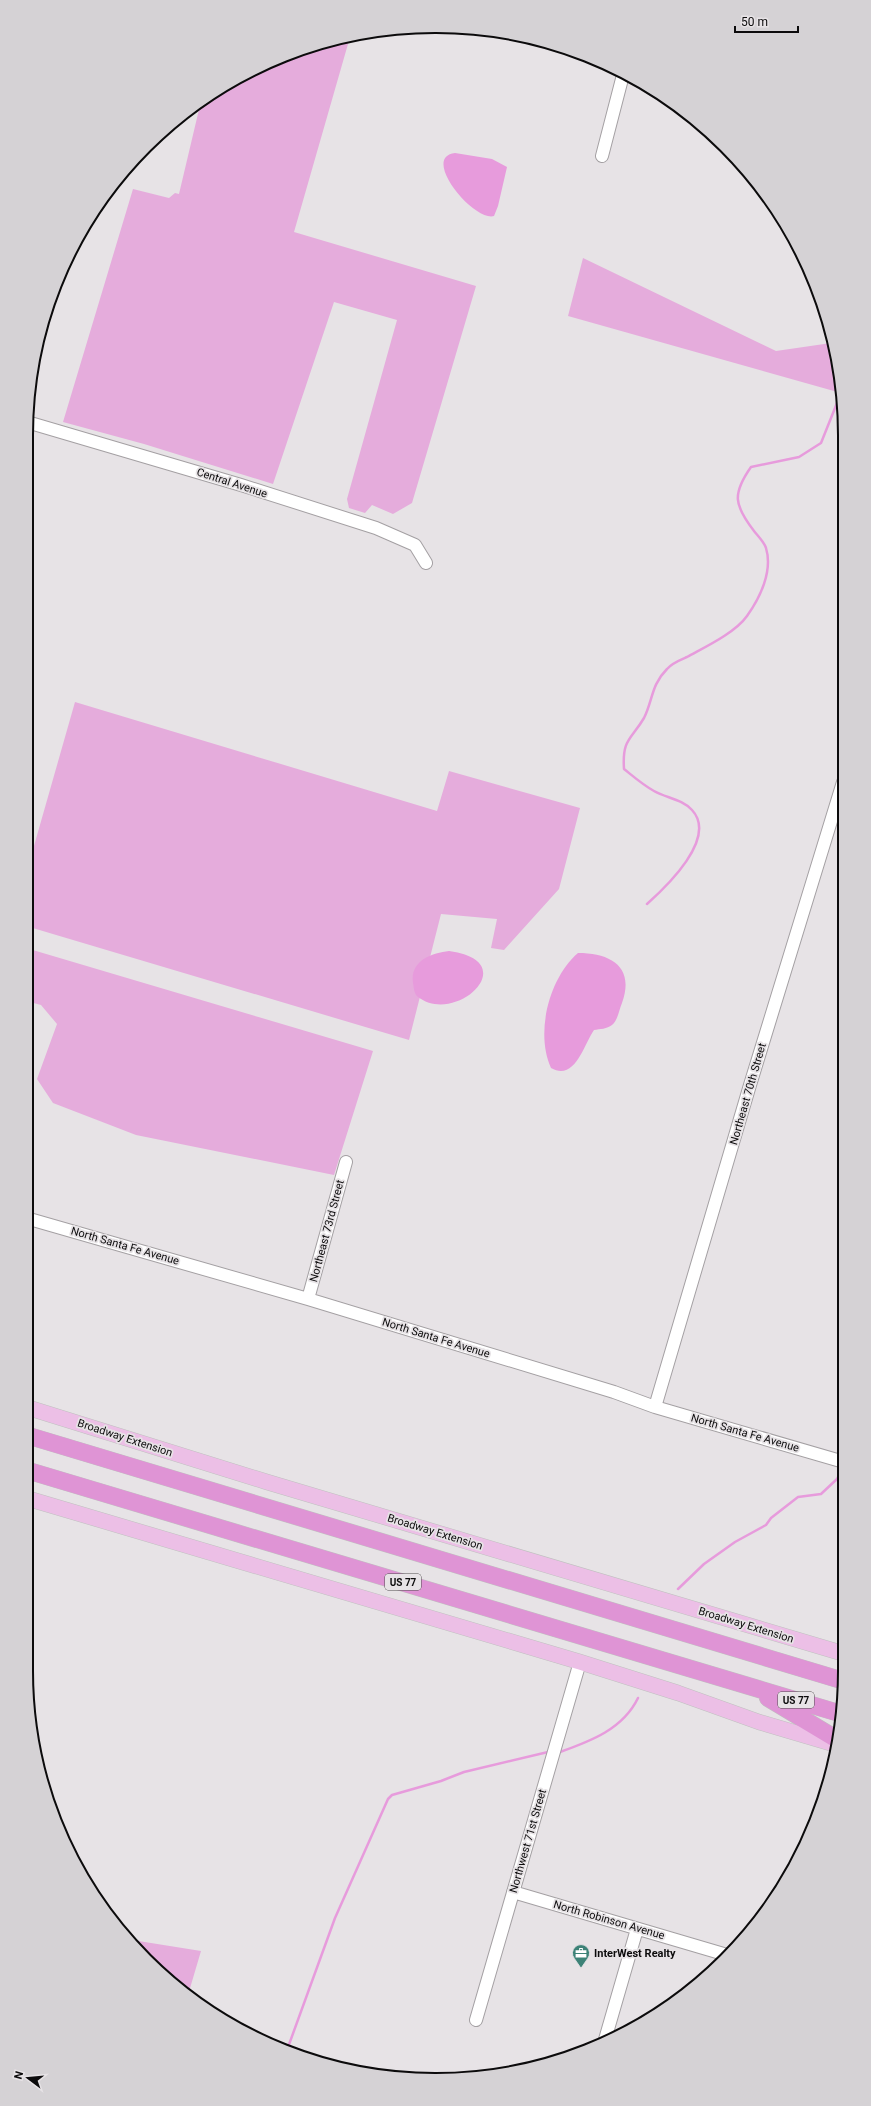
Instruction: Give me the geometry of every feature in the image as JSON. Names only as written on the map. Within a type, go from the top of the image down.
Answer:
[{"type":"highway","points":[[33,1437],[838,1679]]},
{"type":"highway","name":"US 77","points":[[33,1472],[836,1712]]},
{"type":"highway","points":[[33,1479],[57,1480]]},
{"type":"highway","points":[[749,1686],[832,1737]]},
{"type":"main road","name":"Broadway Extension","points":[[33,1409],[253,1478],[838,1652]]},
{"type":"main road","points":[[33,1500],[580,1662],[678,1693],[759,1722],[831,1743]]},
{"type":"street","points":[[602,156],[622,79]]},
{"type":"street","name":"Central Avenue","points":[[33,424],[229,481],[367,524],[412,543],[417,548],[426,564]]},
{"type":"street","name":"Northeast 70th Street","points":[[655,1407],[750,1085],[838,800]]},
{"type":"street","name":"Northeast 73rd Street","points":[[308,1299],[346,1162]]},
{"type":"street","name":"North Santa Fe Avenue","points":[[33,1220],[308,1299],[614,1392],[655,1407],[838,1460]]},
{"type":"street","name":"Northwest 71st Street","points":[[476,2020],[580,1662]]},
{"type":"street","name":"North Robinson Avenue","points":[[513,1892],[722,1953]]},
{"type":"street","points":[[606,2034],[637,1929]]},
{"type":"shaded area","points":[[348,43],[294,232],[476,286],[412,503],[393,514],[372,505],[365,513],[349,508],[347,499],[397,320],[334,302],[273,484],[144,444],[63,422],[133,189],[169,198],[175,193],[179,194],[199,110],[234,87],[281,64],[306,54]]},
{"type":"shaded area","points":[[455,153],[492,159],[507,167],[498,206],[494,216],[485,215],[475,209],[464,200],[454,188],[447,176],[444,165],[446,157]]},
{"type":"shaded area","points":[[583,258],[776,351],[827,344],[836,391],[568,316]]},
{"type":"shaded area","points":[[75,702],[437,811],[449,771],[580,808],[559,889],[504,950],[491,948],[497,919],[441,914],[409,1040],[33,928],[33,849]]},
{"type":"shaded area","points":[[33,950],[373,1051],[334,1175],[136,1135],[53,1103],[37,1079],[57,1024],[41,1005],[33,1003]]},
{"type":"shaded area","points":[[449,951],[471,957],[482,966],[483,978],[476,989],[465,998],[450,1003],[433,1004],[418,997],[414,991],[413,975],[418,964],[429,956]]},
{"type":"shaded area","points":[[578,953],[601,956],[610,959],[617,964],[622,971],[625,980],[625,991],[614,1023],[603,1029],[594,1030],[578,1060],[573,1066],[566,1070],[559,1071],[551,1068],[546,1054],[544,1039],[545,1023],[552,991],[559,977]]},
{"type":"shaded area","points":[[138,1941],[201,1951],[190,1990],[170,1973]]},
{"type":"waterway","points":[[647,904],[666,886],[686,861],[694,848],[699,834],[698,821],[692,810],[684,803],[650,789],[624,769],[624,751],[626,745],[644,718],[655,687],[667,669],[674,663],[711,644],[735,628],[747,616],[761,593],[768,566],[768,557],[764,544],[747,522],[739,506],[738,492],[745,476],[751,467],[799,457],[821,443],[837,404]]},
{"type":"waterway","points":[[678,1589],[704,1564],[735,1542],[766,1525],[771,1518],[798,1497],[821,1494],[838,1477]]},
{"type":"waterway","points":[[560,1752],[594,1738],[615,1726],[632,1709],[638,1698]]},
{"type":"waterway","points":[[289,2045],[335,1918],[388,1799],[392,1795],[441,1781],[464,1772],[548,1752]]},
{"type":"place","name":"InterWest Realty","points":[[581,1968]]}]
